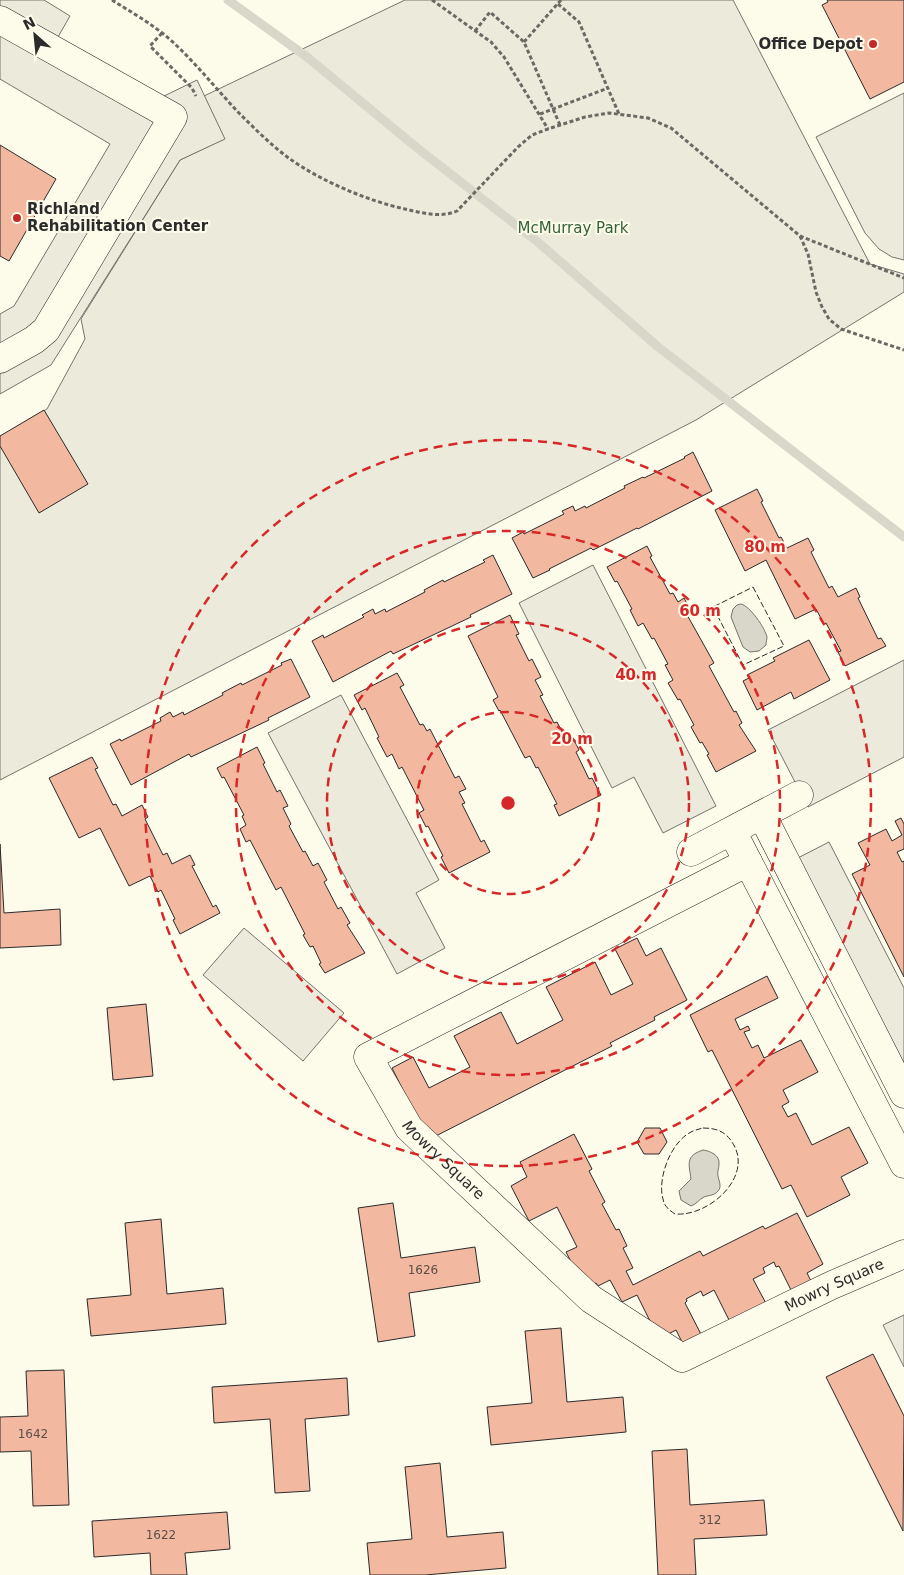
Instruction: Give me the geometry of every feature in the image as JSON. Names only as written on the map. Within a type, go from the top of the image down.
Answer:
[{"type":"street","points":[[0,20],[173,117],[46,330],[34,340],[0,360]]},
{"type":"street","points":[[690,852],[799,795]]},
{"type":"street","points":[[762,815],[904,1094]]},
{"type":"street","points":[[732,831],[902,1154]]},
{"type":"street","name":"Mowry Square","points":[[748,862],[368,1057],[409,1128],[591,1299],[682,1358],[830,1286],[904,1254]]},
{"type":"street","points":[[827,1014],[855,998]]},
{"type":"path","points":[[112,0],[143,19],[176,45],[240,114],[289,158],[314,174],[339,186],[391,206],[441,215],[450,214],[457,211],[518,147],[532,135],[599,114],[619,114],[648,118],[672,128],[800,236],[904,278]]},
{"type":"path","points":[[432,0],[491,42],[504,57],[548,129]]},
{"type":"path","points":[[524,42],[561,0]]},
{"type":"path","points":[[558,4],[579,22],[619,114]]},
{"type":"path","points":[[475,31],[490,12],[524,42],[560,125]]},
{"type":"path","points":[[162,33],[150,46],[192,88],[200,104],[173,117]]},
{"type":"path","points":[[540,114],[608,88]]},
{"type":"path","points":[[800,236],[808,254],[816,292],[829,319],[841,329],[904,350]]},
{"type":"green space","name":"McMurray Park","points":[[405,0],[733,0],[870,264],[904,274],[904,292],[696,420],[0,780],[0,437],[47,409],[85,339],[81,319],[180,160],[224,139],[204,96]]},
{"type":"shaded area","points":[[0,0],[44,0],[70,16],[58,37],[160,98],[197,80],[225,139],[180,160],[51,365],[0,394],[0,314],[14,306],[110,144],[0,79]]},
{"type":"shaded area","points":[[904,93],[904,260],[892,257],[879,249],[865,233],[816,137]]},
{"type":"shaded area","points":[[593,565],[716,806],[663,833],[634,777],[612,788],[519,603]]},
{"type":"shaded area","points":[[741,604],[753,613],[766,633],[766,645],[759,651],[750,652],[743,647],[731,617],[733,609]]},
{"type":"shaded area","points":[[904,660],[904,757],[808,807],[768,730]]},
{"type":"shaded area","points":[[341,695],[439,880],[416,893],[445,948],[397,974],[268,733]]},
{"type":"shaded area","points":[[829,842],[904,988],[904,1079],[792,861]]},
{"type":"shaded area","points":[[244,928],[344,1013],[303,1061],[203,975]]},
{"type":"shaded area","points":[[703,1150],[711,1152],[718,1158],[720,1188],[715,1194],[700,1199],[691,1206],[681,1200],[679,1191],[691,1179],[689,1165],[691,1158],[697,1152]]},
{"type":"shaded area","points":[[904,1315],[904,1367],[883,1325]]},
{"type":"building","name":"Office Depot","points":[[827,0],[904,0],[904,82],[870,99],[822,5],[828,2]]},
{"type":"building","name":"Richland Rehabilitation Center","points":[[0,145],[56,179],[9,261],[0,256]]},
{"type":"building","points":[[44,410],[88,484],[39,513],[0,446],[0,436]]},
{"type":"building","points":[[693,452],[712,491],[638,529],[593,550],[591,548],[533,578],[512,538],[564,514],[562,511],[573,506],[575,511],[585,506],[586,508],[625,488],[624,486],[685,458]]},
{"type":"building","points":[[757,489],[763,501],[761,502],[779,538],[781,537],[787,548],[808,538],[814,550],[811,552],[829,588],[832,586],[838,597],[856,588],[860,597],[858,598],[878,639],[881,638],[886,646],[845,666],[838,652],[841,651],[816,609],[795,619],[766,560],[745,571],[715,510]]},
{"type":"building","points":[[647,546],[652,556],[650,557],[670,594],[673,593],[678,602],[684,598],[691,611],[686,613],[714,663],[709,666],[734,712],[736,711],[742,723],[739,725],[756,751],[716,772],[707,755],[709,754],[691,727],[694,725],[680,699],[678,700],[668,683],[673,680],[665,665],[668,664],[654,638],[652,639],[643,623],[638,626],[630,610],[632,609],[607,567]]},
{"type":"building","points":[[493,555],[512,594],[470,615],[471,617],[393,654],[391,651],[333,682],[312,641],[323,635],[324,638],[364,617],[362,615],[373,609],[375,614],[385,609],[386,612],[425,592],[424,590],[443,580],[444,582],[485,562],[483,560]]},
{"type":"building","points":[[510,615],[519,634],[516,635],[529,661],[532,659],[541,677],[535,680],[543,695],[540,696],[554,723],[557,722],[565,737],[571,734],[579,750],[576,752],[589,779],[592,778],[601,795],[559,816],[554,805],[557,804],[538,767],[536,768],[530,756],[525,758],[493,700],[498,697],[468,636]]},
{"type":"building","points":[[809,640],[830,680],[794,699],[791,692],[757,710],[743,681],[749,678],[747,675],[775,661],[773,658]]},
{"type":"building","points":[[291,659],[310,697],[268,718],[269,720],[191,757],[189,754],[131,785],[110,744],[120,739],[121,741],[161,721],[160,718],[170,712],[173,717],[183,712],[184,715],[223,695],[222,693],[241,683],[242,685]]},
{"type":"building","points":[[397,673],[404,685],[400,687],[420,725],[423,724],[427,731],[430,729],[455,778],[459,776],[466,789],[459,792],[465,803],[462,804],[481,842],[484,840],[490,852],[449,873],[428,826],[426,827],[419,813],[424,810],[402,767],[399,769],[392,754],[387,757],[365,708],[362,710],[354,695]]},
{"type":"building","points":[[257,747],[277,792],[280,790],[288,806],[283,808],[291,824],[289,826],[313,866],[318,863],[327,880],[324,882],[338,909],[341,907],[350,923],[347,925],[365,953],[325,973],[319,964],[321,963],[313,946],[310,947],[303,935],[305,934],[281,887],[276,890],[250,840],[246,842],[240,829],[246,825],[242,816],[244,815],[224,777],[222,778],[217,768]]},
{"type":"building","points":[[92,757],[98,768],[95,769],[113,805],[116,804],[122,816],[142,805],[148,817],[145,819],[163,855],[167,853],[172,864],[190,855],[195,865],[192,866],[213,907],[216,905],[220,913],[180,934],[161,890],[158,892],[150,876],[129,886],[100,828],[79,838],[49,778]]},
{"type":"building","points":[[901,818],[904,824],[904,849],[897,852],[902,862],[904,861],[904,977],[852,874],[870,865],[858,843],[886,829],[892,841],[902,835],[895,821]]},
{"type":"building","points":[[0,844],[4,913],[60,909],[61,945],[0,948]]},
{"type":"building","points":[[637,938],[646,956],[661,948],[687,1000],[654,1017],[655,1020],[610,1043],[612,1046],[428,1140],[392,1068],[413,1057],[429,1088],[470,1067],[454,1036],[501,1012],[517,1044],[563,1020],[546,987],[595,962],[611,995],[633,984],[615,949]]},
{"type":"building","points":[[767,976],[778,998],[735,1019],[740,1030],[748,1026],[750,1030],[744,1032],[752,1048],[758,1045],[764,1058],[801,1040],[818,1072],[783,1090],[789,1102],[782,1106],[788,1117],[796,1113],[812,1145],[849,1127],[868,1163],[841,1177],[850,1195],[807,1217],[791,1185],[782,1189],[712,1050],[708,1052],[690,1015]]},
{"type":"building","points":[[146,1004],[153,1076],[113,1080],[107,1008]]},
{"type":"building","points":[[645,1128],[660,1128],[667,1142],[659,1154],[644,1154],[637,1142]]},
{"type":"building","points":[[574,1134],[592,1169],[589,1171],[605,1202],[602,1204],[616,1230],[619,1229],[627,1246],[623,1248],[633,1268],[626,1271],[633,1285],[700,1251],[703,1256],[763,1226],[765,1229],[797,1213],[823,1264],[807,1273],[814,1287],[794,1296],[779,1266],[776,1267],[774,1262],[763,1268],[765,1273],[753,1279],[769,1309],[733,1328],[714,1290],[703,1296],[701,1291],[686,1299],[685,1303],[704,1340],[686,1350],[676,1330],[659,1339],[637,1295],[622,1302],[610,1280],[598,1286],[596,1283],[585,1289],[566,1252],[577,1247],[557,1207],[529,1221],[511,1186],[527,1177],[520,1162]]},
{"type":"building","points":[[393,1203],[401,1258],[475,1247],[480,1282],[409,1293],[415,1336],[378,1342],[358,1208]]},
{"type":"building","points":[[161,1219],[167,1294],[223,1288],[226,1324],[91,1336],[87,1299],[131,1295],[125,1223]]},
{"type":"building","points":[[561,1328],[567,1402],[623,1397],[626,1432],[491,1445],[487,1407],[532,1403],[525,1331]]},
{"type":"building","points":[[873,1354],[904,1416],[903,1531],[826,1377]]},
{"type":"building","points":[[64,1370],[69,1505],[33,1506],[31,1451],[0,1452],[0,1417],[28,1416],[26,1371]]},
{"type":"building","points":[[347,1378],[349,1415],[305,1419],[310,1491],[275,1493],[270,1419],[214,1423],[212,1387]]},
{"type":"building","points":[[687,1449],[690,1505],[764,1500],[767,1535],[694,1539],[696,1575],[658,1575],[652,1451]]},
{"type":"building","points":[[440,1463],[447,1537],[503,1532],[506,1568],[425,1575],[370,1575],[367,1543],[412,1539],[405,1467]]},
{"type":"building","points":[[227,1512],[230,1549],[185,1553],[187,1575],[151,1575],[150,1553],[94,1557],[92,1521]]},
{"type":"waterway","points":[[228,0],[307,57],[416,147],[539,243],[657,346],[904,537]]},
{"type":"fence","points":[[753,587],[784,646],[743,665],[713,607],[753,587]]},
{"type":"fence","points":[[703,1128],[719,1131],[729,1138],[738,1155],[738,1168],[733,1181],[714,1202],[701,1209],[675,1214],[667,1208],[662,1191],[662,1181],[667,1161],[677,1144],[684,1137],[691,1132],[703,1128]]},
{"type":"place","name":"Office Depot","points":[[873,44]]},
{"type":"place","name":"Richland Rehabilitation Center","points":[[17,218]]}]
